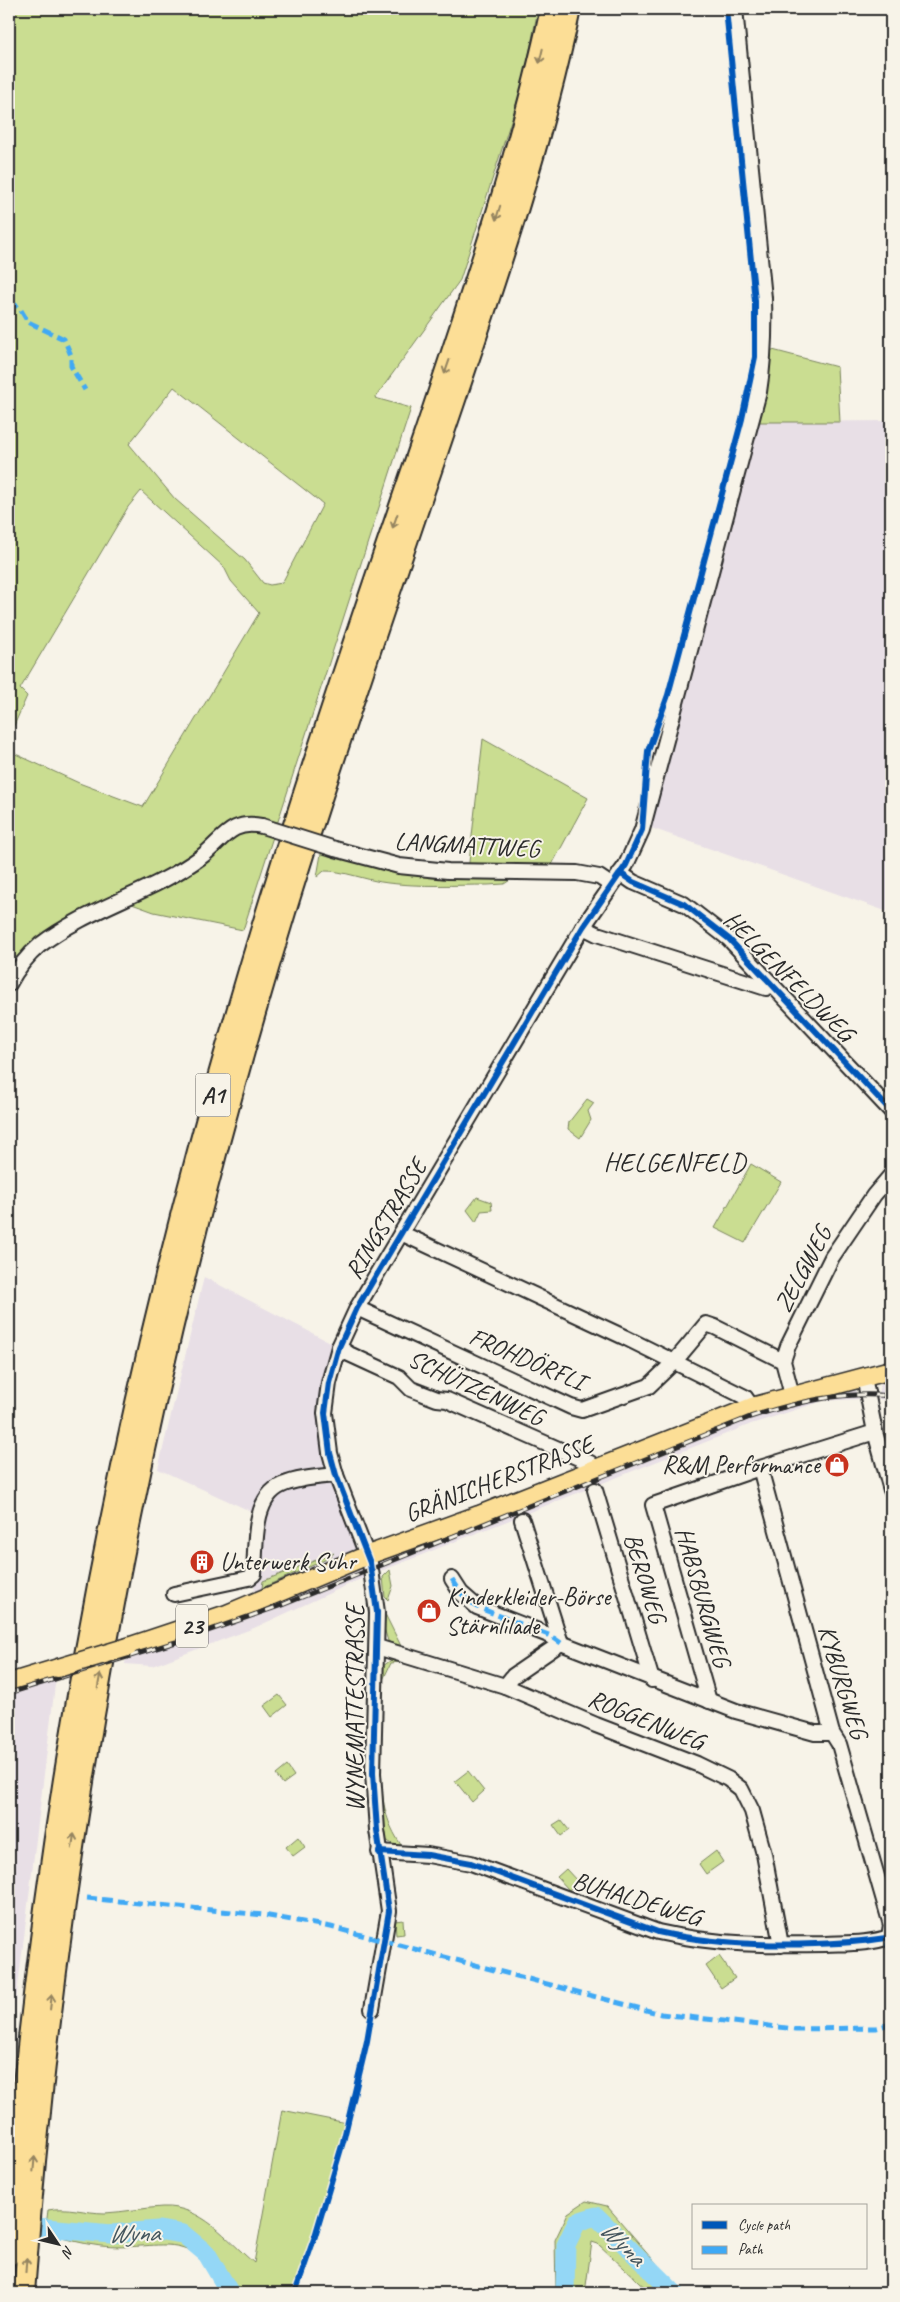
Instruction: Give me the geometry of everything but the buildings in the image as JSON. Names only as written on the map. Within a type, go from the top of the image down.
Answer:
[{"type":"highway","name":"A1","points":[[21,2213],[39,1955],[70,1741],[110,1519],[159,1298],[205,1123],[268,905],[329,716],[492,233],[526,115],[551,9]]},
{"type":"highway","name":"A1","points":[[24,2293],[16,2242],[88,1746],[128,1523],[181,1286],[224,1120],[280,928],[341,739],[509,238],[546,111],[570,9]]},
{"type":"main road","name":"GRÄNICHERSTRASSE","points":[[9,1683],[128,1647],[227,1614],[368,1556],[752,1407],[891,1370]]},
{"type":"street","name":"RINGSTRASSE","points":[[368,1556],[336,1475],[330,1454],[325,1413],[329,1383],[339,1347],[357,1308],[401,1233],[583,927],[632,854],[642,830],[759,392],[763,369],[765,336],[764,298],[735,9]]},
{"type":"street","name":"LANGMATTWEG","points":[[9,984],[29,955],[58,934],[193,863],[231,830],[241,825],[252,824],[262,826],[335,849],[399,866],[448,871],[577,873],[599,877],[611,885]]},
{"type":"street","name":"HELGENFELDWEG","points":[[620,873],[633,882],[670,897],[705,919],[729,939],[891,1111]]},
{"type":"street","points":[[583,927],[597,934],[766,988],[772,984]]},
{"type":"street","name":"ZELGWEG","points":[[783,1361],[832,1257],[871,1200],[891,1175]]},
{"type":"street","points":[[401,1233],[675,1361],[745,1396],[752,1407]]},
{"type":"street","name":"FROHDÖRFLI","points":[[357,1308],[571,1407],[582,1410],[649,1386],[675,1361],[706,1324],[783,1361]]},
{"type":"street","name":"SCHÜTZENWEG","points":[[339,1347],[349,1354],[399,1378],[411,1388],[437,1399],[448,1400],[590,1463],[594,1469]]},
{"type":"street","points":[[783,1361],[792,1395]]},
{"type":"street","points":[[864,1377],[875,1432],[891,1490]]},
{"type":"street","points":[[760,1468],[875,1432]]},
{"type":"street","name":"HABSBURGWEG","points":[[709,1701],[653,1505],[760,1468]]},
{"type":"street","name":"KYBURGWEG","points":[[760,1468],[832,1733],[839,1744],[890,1925],[889,1937]]},
{"type":"street","points":[[174,1594],[249,1578],[254,1574],[259,1515],[269,1494],[275,1488],[292,1482],[336,1475]]},
{"type":"street","name":"BEROWEG","points":[[595,1490],[652,1680]]},
{"type":"street","points":[[522,1520],[560,1643]]},
{"type":"street","name":"WYNEMATTESTRASSE","points":[[368,1556],[377,1612],[372,1754],[379,1852],[389,1911],[372,2009]]},
{"type":"street","points":[[452,1579],[461,1593],[477,1607],[550,1636],[560,1643],[736,1711],[815,1733],[832,1733]]},
{"type":"street","points":[[505,1686],[513,1676],[560,1643]]},
{"type":"street","name":"ROGGENWEG","points":[[377,1647],[505,1686],[596,1725],[716,1772],[741,1789],[748,1799],[757,1826],[781,1945]]},
{"type":"street","name":"BUHALDEWEG","points":[[379,1852],[428,1855],[471,1863],[658,1932],[687,1939],[724,1944],[781,1945],[835,1944],[882,1940],[889,1937]]},
{"type":"shaded area","points":[[891,421],[891,913],[643,825],[751,422]]},
{"type":"shaded area","points":[[204,1277],[339,1347],[326,1429],[368,1555],[255,1602],[254,1574],[259,1515],[158,1469]]},
{"type":"shaded area","points":[[891,1382],[891,1402],[876,1398],[881,1384]]},
{"type":"shaded area","points":[[855,1389],[859,1399],[823,1401],[751,1424],[356,1581],[254,1628],[152,1666],[125,1664],[127,1653],[295,1596],[748,1415],[815,1394]]},
{"type":"shaded area","points":[[57,1675],[55,1685],[9,2059],[9,1690]]},
{"type":"green space","points":[[9,9],[538,9],[524,80],[460,280],[375,398],[411,408],[243,930],[154,912],[121,900],[24,960],[9,954],[9,751],[79,783],[143,807],[259,613],[231,581],[224,567],[141,491],[128,507],[20,689],[27,696],[9,737]],"holes":[[[174,387],[323,504],[282,583],[270,585],[263,583],[245,560],[175,499],[129,444]]]},
{"type":"green space","points":[[765,348],[837,367],[840,422],[751,422]]},
{"type":"green space","points":[[483,739],[588,798],[548,872],[515,877],[504,884],[488,885],[400,884],[380,882],[331,871],[324,871],[317,877],[321,854],[335,849],[468,871]]},
{"type":"green space","points":[[587,1099],[594,1103],[588,1111],[591,1120],[580,1138],[568,1129],[569,1122]]},
{"type":"green space","points":[[751,1164],[781,1182],[745,1243],[715,1228]]},
{"type":"green space","points":[[477,1197],[491,1202],[492,1210],[481,1211],[476,1222],[467,1210]]},
{"type":"green space","points":[[334,1553],[329,1558],[262,1588],[263,1581]]},
{"type":"green space","points":[[390,1570],[393,1586],[388,1600],[385,1597],[383,1577]]},
{"type":"green space","points":[[384,1612],[401,1649],[388,1641],[384,1628]]},
{"type":"green space","points":[[394,1658],[401,1658],[400,1662],[391,1663],[383,1680],[381,1680],[383,1666]]},
{"type":"green space","points":[[279,1695],[287,1705],[272,1717],[264,1706]]},
{"type":"green space","points":[[381,1751],[381,1777],[385,1810],[401,1845],[400,1849],[386,1840],[383,1832],[378,1753]]},
{"type":"green space","points":[[287,1766],[294,1776],[283,1784],[276,1775]]},
{"type":"green space","points":[[468,1771],[484,1791],[472,1802],[455,1781]]},
{"type":"green space","points":[[561,1820],[569,1830],[561,1836],[553,1825]]},
{"type":"green space","points":[[298,1837],[305,1847],[293,1856],[286,1847]]},
{"type":"green space","points":[[716,1851],[723,1862],[706,1874],[699,1864]]},
{"type":"green space","points":[[566,1869],[578,1882],[569,1890],[557,1877]]},
{"type":"green space","points":[[403,1920],[404,1934],[396,1935],[395,1921]]},
{"type":"green space","points":[[719,1956],[735,1978],[721,1988],[706,1966]]},
{"type":"green space","points":[[282,2110],[347,2123],[315,2236],[294,2293],[224,2293],[212,2271],[200,2257],[187,2249],[157,2245],[101,2246],[45,2234],[48,2210],[63,2209],[105,2213],[162,2207],[176,2208],[202,2218],[224,2235],[254,2263]]},
{"type":"green space","points":[[586,2201],[607,2206],[670,2279],[686,2293],[651,2293],[598,2244],[592,2242],[585,2293],[556,2293],[555,2240],[568,2213]]},
{"type":"waterway","name":"Wyna","points":[[565,2293],[566,2245],[577,2222],[596,2216],[674,2293]]},
{"type":"waterway","name":"Wyna","points":[[15,2225],[111,2234],[158,2230],[183,2234],[207,2254],[230,2293]]},
{"type":"railway","points":[[9,1693],[176,1642],[282,1605],[750,1417],[802,1402],[837,1396],[891,1396]]},
{"type":"marked path","points":[[9,302],[19,307],[28,322],[64,339],[71,355],[71,366],[85,390]]},
{"type":"marked path","points":[[452,1579],[461,1593],[477,1607],[551,1636],[561,1643]]},
{"type":"marked path","points":[[87,1898],[263,1915],[331,1927],[661,2014],[796,2029],[876,2028],[891,2024]]},
{"type":"marked path","points":[[889,1937],[887,1947],[891,1957]]},
{"type":"cycle path","points":[[295,2293],[315,2236],[343,2142],[367,2041],[389,1911],[377,1830],[373,1773],[377,1612],[370,1563],[336,1475],[330,1453],[325,1413],[329,1383],[339,1347],[357,1308],[583,927],[626,865],[642,830],[648,751],[668,695],[742,419],[755,357],[755,301],[726,9]]},
{"type":"cycle path","points":[[620,873],[633,882],[684,904],[729,939],[891,1111]]},
{"type":"cycle path","points":[[379,1852],[428,1855],[471,1863],[658,1932],[678,1936],[717,1942],[775,1945],[844,1943],[891,1937]]},
{"type":"place","name":"R&M Performance","points":[[837,1465]]},
{"type":"place","name":"Unterwerk Suhr","points":[[202,1562]]},
{"type":"place","name":"Kinderkleider-Börse Stärnlilade","points":[[429,1611]]},
{"type":"district","name":"HELGENFELD","points":[[675,1162]]}]
